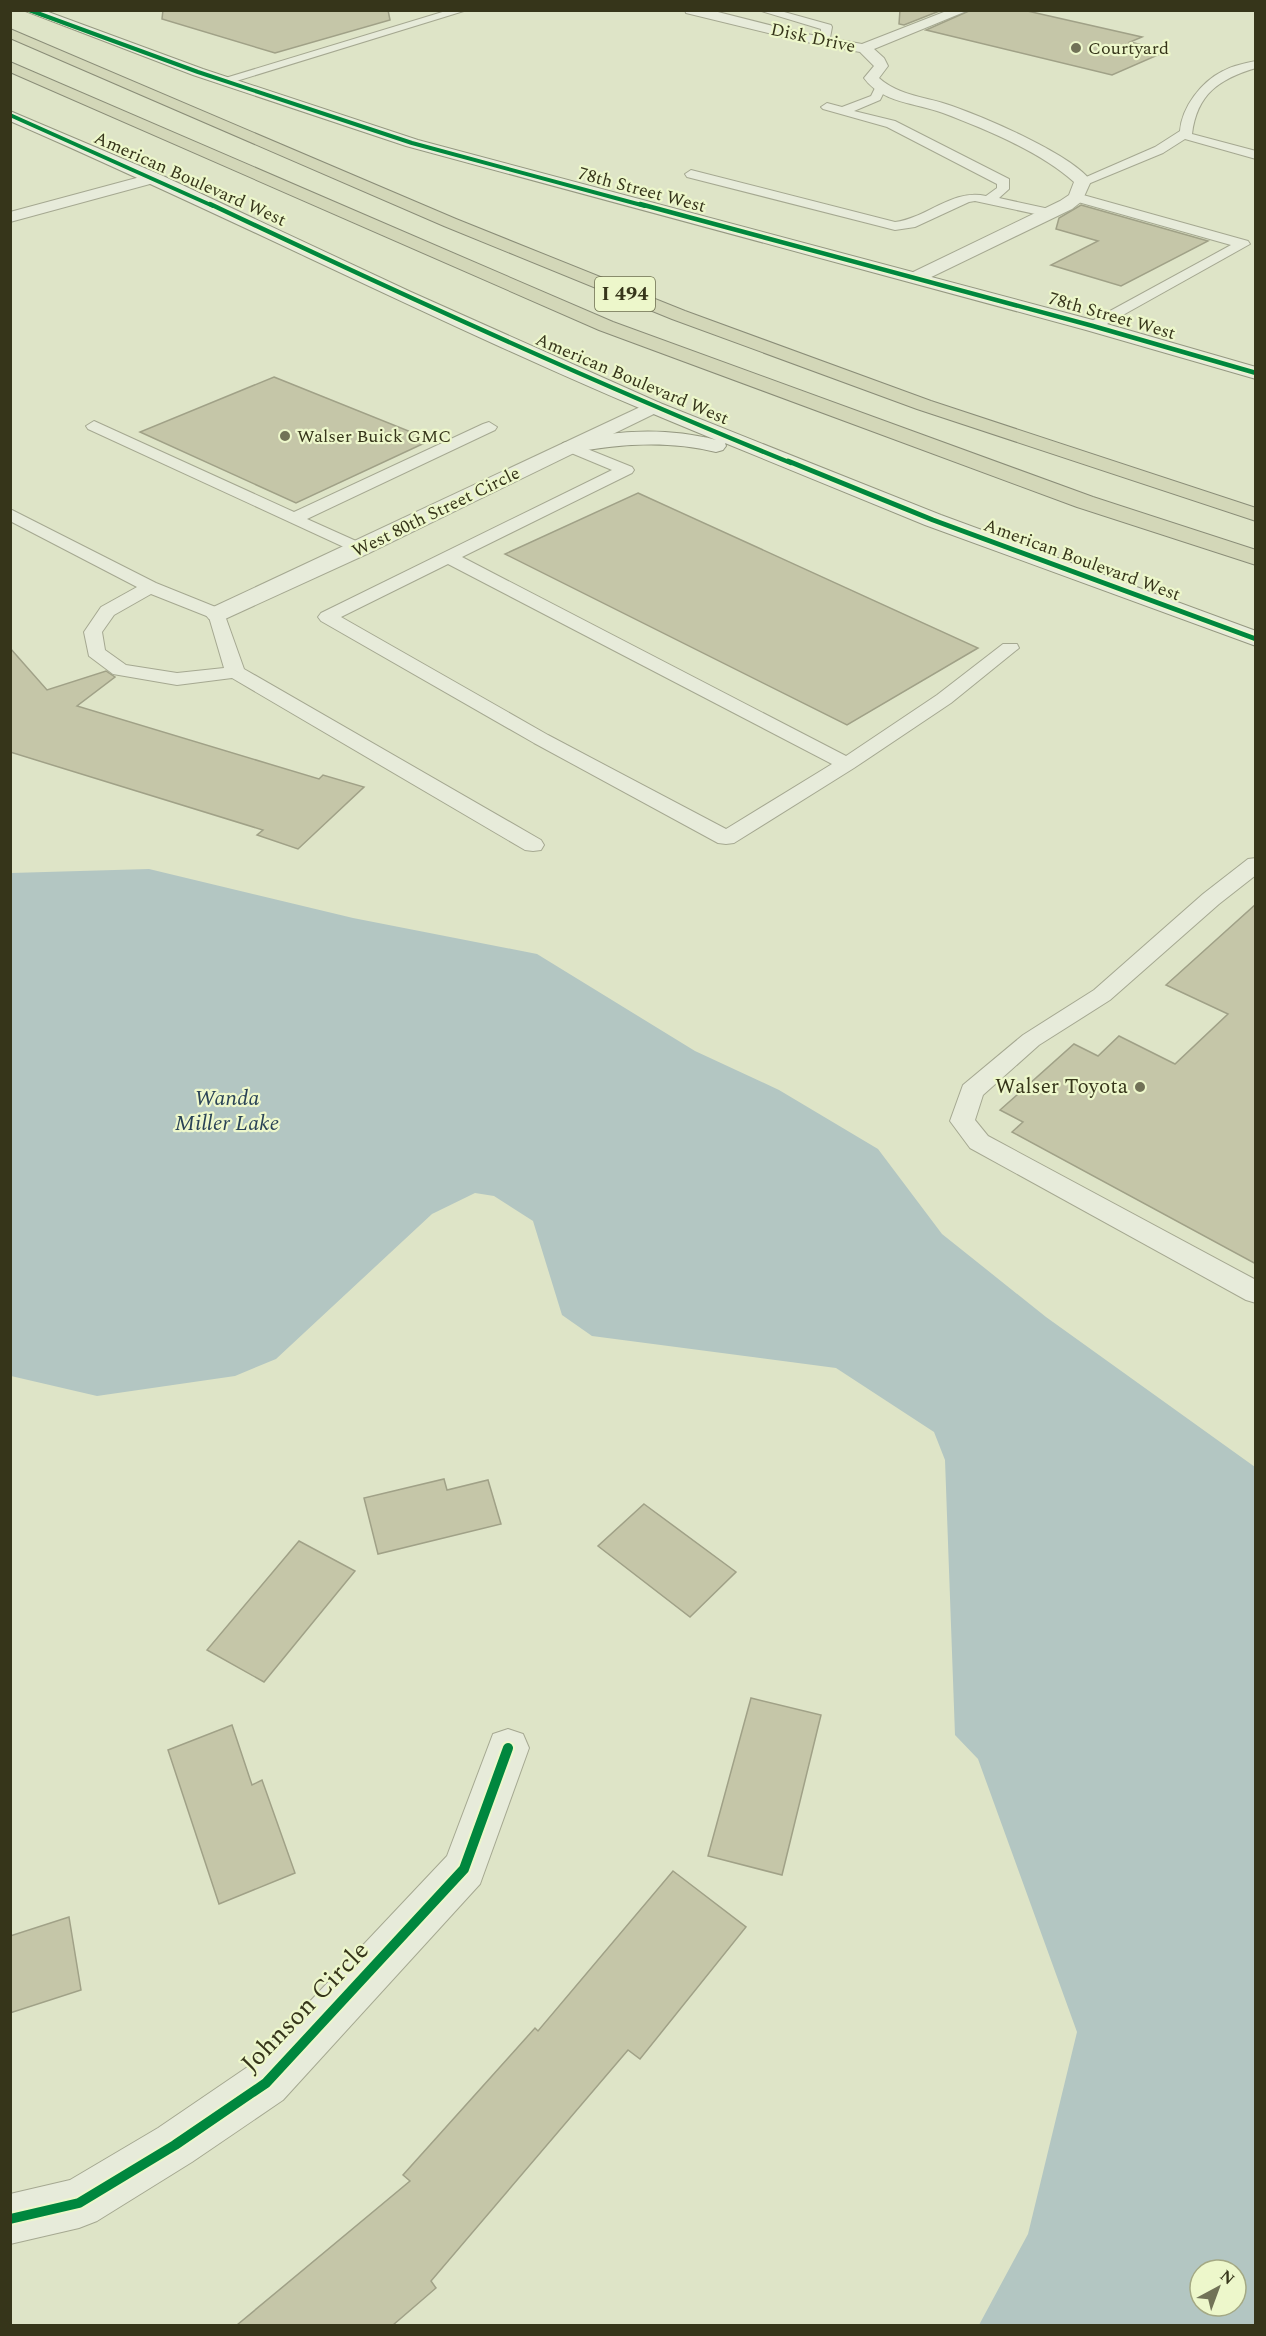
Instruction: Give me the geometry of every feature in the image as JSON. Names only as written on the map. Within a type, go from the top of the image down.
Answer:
[{"type":"highway","name":"I 494","points":[[10,33],[491,240],[677,314],[880,389],[1256,515]]},
{"type":"highway","name":"I 494","points":[[10,66],[514,288],[606,326],[1085,502],[1256,558]]},
{"type":"street","name":"78th Street West","points":[[29,10],[225,81],[364,128],[474,161],[1093,326],[1256,373]]},
{"type":"street","name":"Disk Drive","points":[[691,10],[865,49]]},
{"type":"street","points":[[915,278],[1049,213],[1076,197],[1083,182],[1075,172],[1059,163],[948,110],[880,88],[871,78],[881,66],[879,61],[865,49],[872,44],[963,10]]},
{"type":"street","name":"American Boulevard West","points":[[10,115],[136,169],[404,296],[653,407],[904,508],[1256,639]]},
{"type":"street","points":[[10,205],[136,169]]},
{"type":"street","points":[[10,218],[154,178]]},
{"type":"street","name":"West 80th Street Circle","points":[[217,614],[359,549],[653,407]]},
{"type":"street","points":[[570,447],[615,438],[642,436],[700,441],[904,508]]},
{"type":"street","name":"Johnson Circle","points":[[10,2218],[79,2203],[175,2145],[266,2083],[465,1869],[508,1748]]},
{"type":"lane","points":[[225,81],[462,10]]},
{"type":"lane","points":[[763,10],[827,27],[825,41]]},
{"type":"lane","points":[[1083,182],[1159,150],[1186,133],[1187,118],[1204,91],[1227,73],[1254,66]]},
{"type":"lane","points":[[843,111],[876,98],[880,88]]},
{"type":"lane","points":[[827,107],[891,124],[1004,182],[1003,189],[990,199]]},
{"type":"lane","points":[[1183,135],[1256,155]]},
{"type":"lane","points":[[691,174],[895,226],[910,224],[966,198],[990,199],[1049,213]]},
{"type":"lane","points":[[1076,197],[1244,244],[1093,326]]},
{"type":"lane","points":[[94,426],[359,549]]},
{"type":"lane","points":[[295,518],[489,427]]},
{"type":"lane","points":[[570,447],[626,470],[327,617],[541,739],[726,838],[847,764],[944,699],[1010,648]]},
{"type":"lane","points":[[10,514],[150,587],[217,614],[235,672]]},
{"type":"lane","points":[[448,557],[847,764]]},
{"type":"lane","points":[[150,587],[107,611],[93,632],[96,652],[120,670],[177,679],[235,672],[533,845]]},
{"type":"lane","points":[[1256,864],[1211,899],[1102,995],[1031,1040],[980,1084],[972,1091],[962,1121],[979,1142],[1256,1293]]},
{"type":"water","name":"Wanda Miller Lake","points":[[149,869],[353,918],[537,954],[695,1051],[779,1090],[878,1149],[942,1234],[1046,1317],[1255,1467],[1255,2325],[979,2325],[1028,2234],[1077,2032],[978,1759],[955,1735],[945,1460],[934,1432],[836,1368],[592,1336],[562,1315],[533,1221],[494,1196],[475,1193],[432,1214],[276,1359],[235,1376],[97,1396],[11,1376],[11,873]]},
{"type":"building","points":[[163,10],[388,10],[390,20],[275,53],[162,19]]},
{"type":"building","points":[[900,10],[942,10],[904,25],[899,24]]},
{"type":"building","name":"Courtyard","points":[[971,10],[1023,10],[1142,37],[1130,42],[1167,51],[1112,75],[926,30]]},
{"type":"building","points":[[1081,205],[1208,241],[1121,286],[1051,265],[1098,241],[1056,229],[1059,218]]},
{"type":"building","name":"Walser Buick GMC","points":[[274,377],[431,440],[296,503],[140,432]]},
{"type":"building","points":[[638,493],[978,648],[847,725],[505,554]]},
{"type":"building","points":[[10,648],[47,690],[106,671],[115,677],[77,706],[319,779],[323,775],[364,787],[298,849],[257,835],[263,830],[10,752]]},
{"type":"building","name":"Walser Toyota","points":[[1256,904],[1256,1264],[1012,1132],[1023,1122],[1000,1110],[1074,1044],[1098,1056],[1119,1036],[1175,1064],[1228,1014],[1166,985]]},
{"type":"building","points":[[444,1479],[447,1490],[488,1480],[501,1524],[378,1554],[364,1498]]},
{"type":"building","points":[[644,1504],[736,1572],[690,1617],[598,1546]]},
{"type":"building","points":[[299,1541],[355,1571],[264,1682],[207,1650]]},
{"type":"building","points":[[751,1698],[821,1715],[782,1875],[708,1856]]},
{"type":"building","points":[[232,1725],[252,1785],[262,1780],[295,1873],[219,1904],[168,1750]]},
{"type":"building","points":[[673,1871],[746,1927],[640,2059],[628,2050],[431,2281],[436,2288],[393,2325],[237,2325],[410,2181],[403,2175],[535,2028],[538,2031]]},
{"type":"building","points":[[69,1917],[81,1990],[10,2013],[10,1936]]},
{"type":"cycle path","points":[[29,10],[198,72],[412,143],[1093,326],[1256,373]]},
{"type":"cycle path","points":[[10,115],[155,178],[404,296],[653,407],[933,520],[1256,639]]},
{"type":"cycle path","points":[[10,2219],[79,2203],[175,2145],[266,2083],[464,1869],[508,1748]]},
{"type":"place","name":"Courtyard","points":[[1076,48]]},
{"type":"place","name":"Walser Buick GMC","points":[[285,436]]},
{"type":"place","name":"Walser Toyota","points":[[1140,1087]]}]
